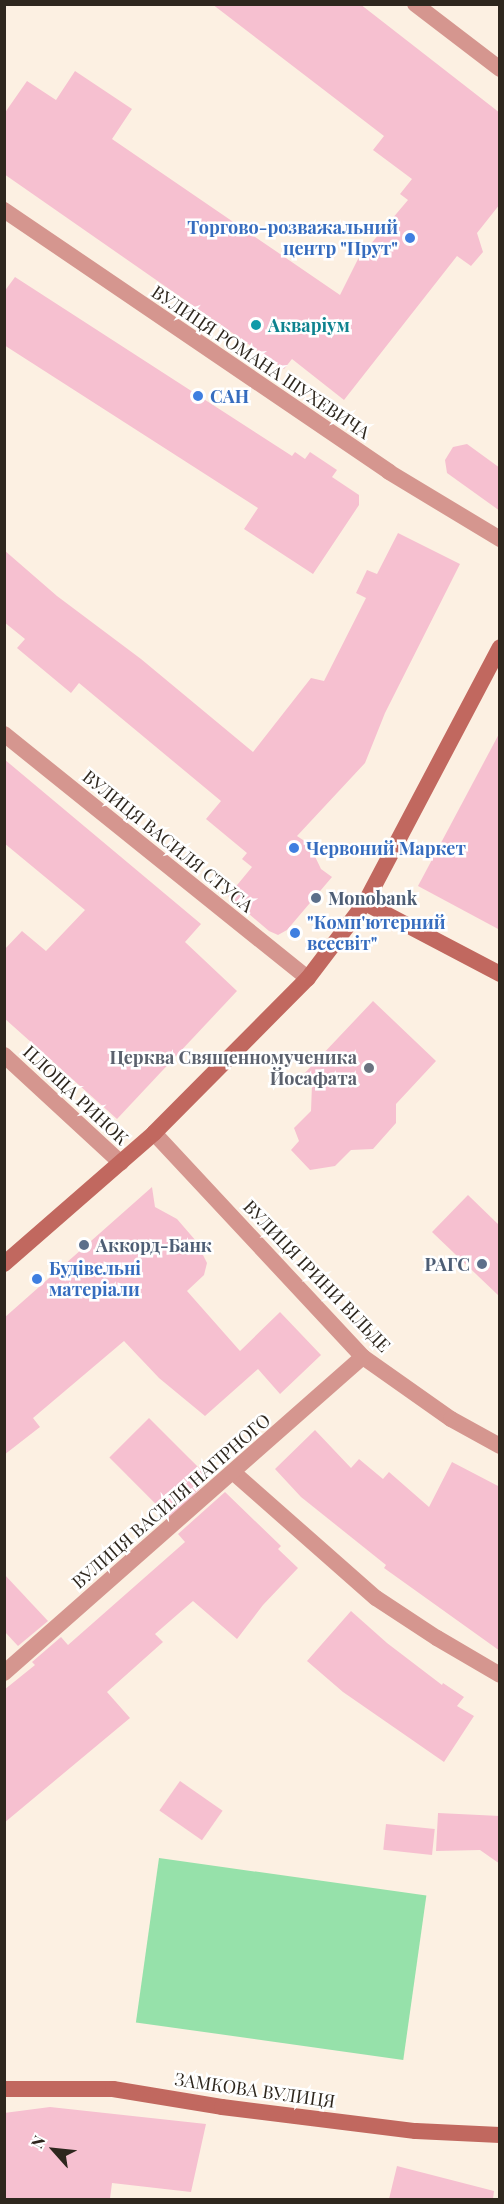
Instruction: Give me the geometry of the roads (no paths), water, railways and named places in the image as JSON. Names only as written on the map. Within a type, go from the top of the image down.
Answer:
[{"type":"main road","points":[[4,1264],[121,1163],[308,978],[365,903],[500,647]]},
{"type":"main road","points":[[365,903],[500,974]]},
{"type":"main road","name":"ЗАМКОВА ВУЛИЦЯ","points":[[4,2089],[112,2090],[222,2107],[404,2130],[500,2135]]},
{"type":"street","points":[[415,4],[500,69]]},
{"type":"street","name":"ВУЛИЦЯ РОМАНА ШУХЕВИЧА","points":[[4,210],[389,472],[500,539]]},
{"type":"street","name":"ВУЛИЦЯ ВАСИЛЯ СТУСА","points":[[4,734],[308,978]]},
{"type":"street","name":"ПЛОЩА РИНОК","points":[[4,1055],[121,1163]]},
{"type":"street","name":"ВУЛИЦЯ ІРИНИ ВІЛЬДЕ","points":[[153,1132],[363,1357],[451,1419],[500,1446]]},
{"type":"street","name":"ВУЛИЦЯ ВАСИЛЯ НАГІРНОГО","points":[[4,1673],[234,1473],[363,1357]]},
{"type":"street","points":[[234,1473],[376,1598],[436,1638],[500,1675]]},
{"type":"place","name":"Торгово-розважальний центр \"Прут\"","points":[[410,238]]},
{"type":"place","name":"Акваріум","points":[[256,325]]},
{"type":"place","name":"САН","points":[[198,396]]},
{"type":"place","name":"Червоний Маркет","points":[[294,848]]},
{"type":"place","name":"Monobank","points":[[316,898]]},
{"type":"place","name":"\"Комп'ютерний всесвіт\"","points":[[295,933]]},
{"type":"place","name":"Церква Священномученика Йосафата","points":[[369,1068]]},
{"type":"place","name":"Аккорд-Банк","points":[[84,1245]]},
{"type":"place","name":"РАГС","points":[[482,1264]]},
{"type":"place","name":"Будівельні матеріали","points":[[37,1279]]}]
